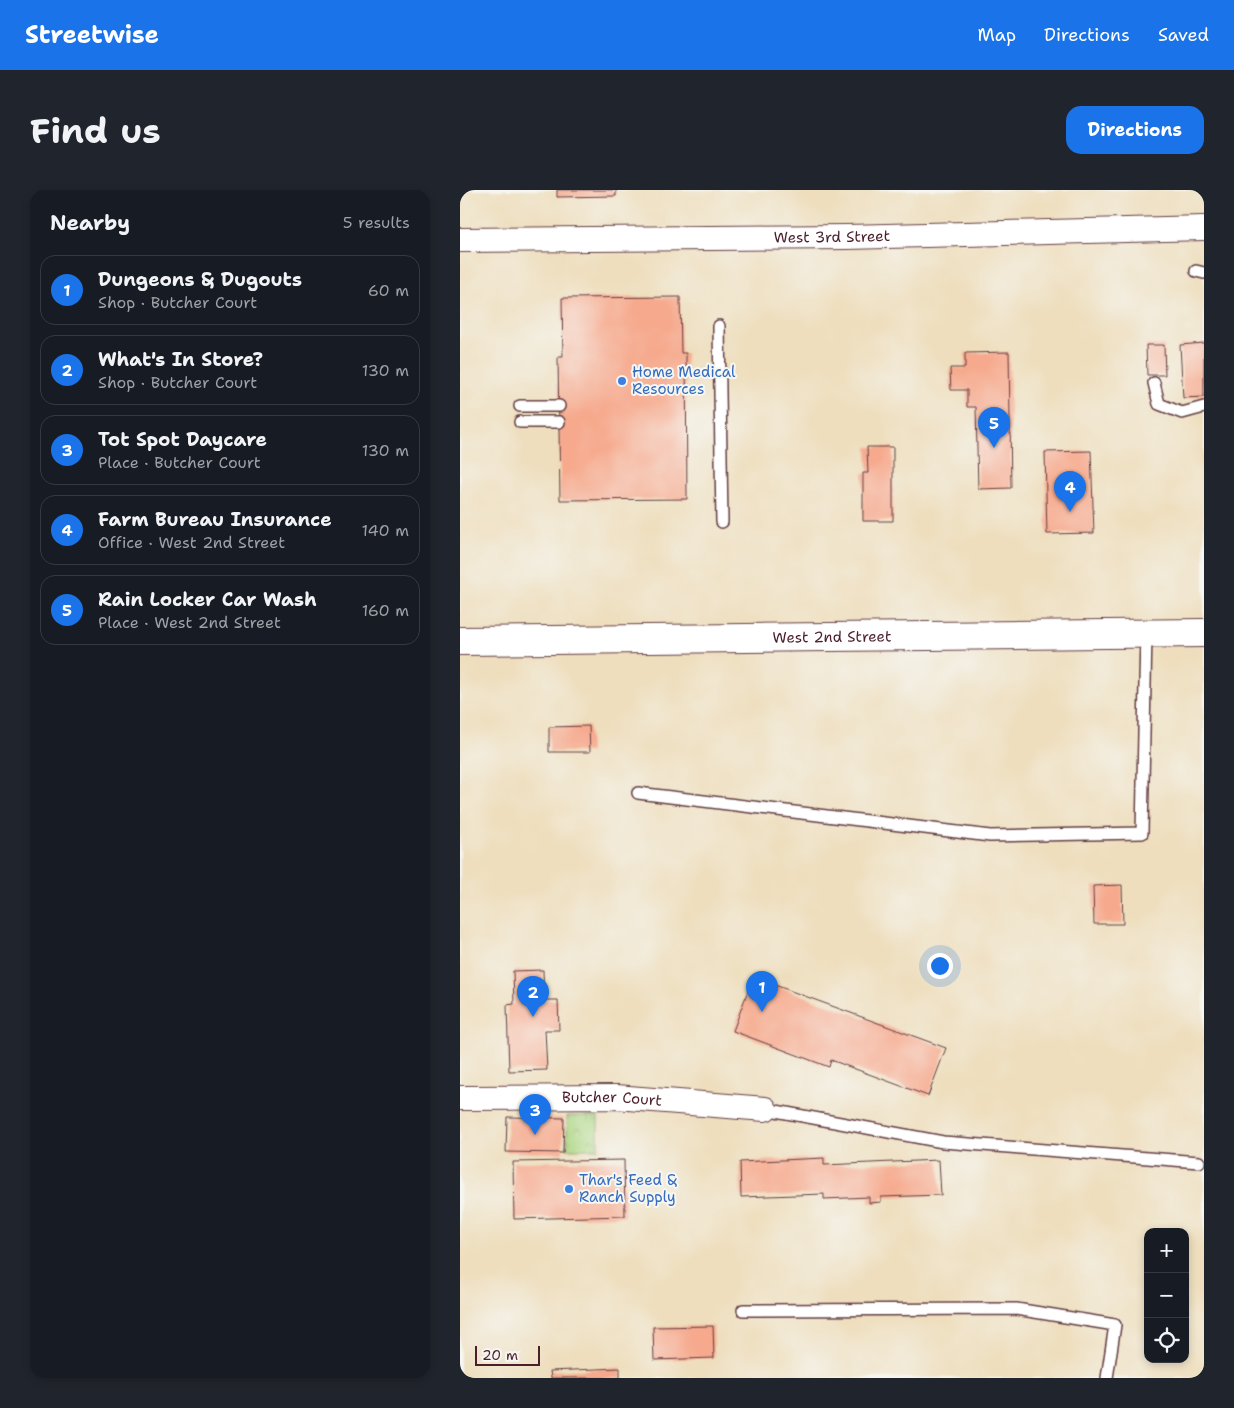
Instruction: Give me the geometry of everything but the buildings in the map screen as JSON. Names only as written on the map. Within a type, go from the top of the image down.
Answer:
[{"type":"main road","name":"West 2nd Street","points":[[460,641],[615,641],[1204,633]]},
{"type":"street","name":"West 3rd Street","points":[[460,240],[847,237],[1204,228]]},
{"type":"street","name":"Butcher Court","points":[[460,1098],[616,1097],[765,1109]]},
{"type":"lane","points":[[719,326],[722,522]]},
{"type":"lane","points":[[1154,383],[1158,404],[1182,412],[1204,407]]},
{"type":"lane","points":[[520,406],[559,406]]},
{"type":"lane","points":[[520,422],[559,422]]},
{"type":"lane","points":[[638,793],[990,836],[1142,833],[1146,633]]},
{"type":"lane","points":[[765,1109],[943,1142],[1199,1162]]},
{"type":"lane","points":[[742,1310],[1016,1309],[1115,1325],[1107,1378]]},
{"type":"green space","points":[[567,1116],[598,1116],[598,1149],[567,1149]]},
{"type":"place","name":"Home Medical Resources","points":[[622,381]]},
{"type":"place","name":"Rain Locker Car Wash","points":[[994,448]]},
{"type":"place","name":"Farm Bureau Insurance","points":[[1070,512]]},
{"type":"place","name":"Dungeons & Dugouts","points":[[762,1012]]},
{"type":"place","name":"What's In Store?","points":[[533,1017]]},
{"type":"place","name":"Tot Spot Daycare","points":[[535,1135]]},
{"type":"place","name":"Thar's Feed & Ranch Supply","points":[[569,1189]]}]
